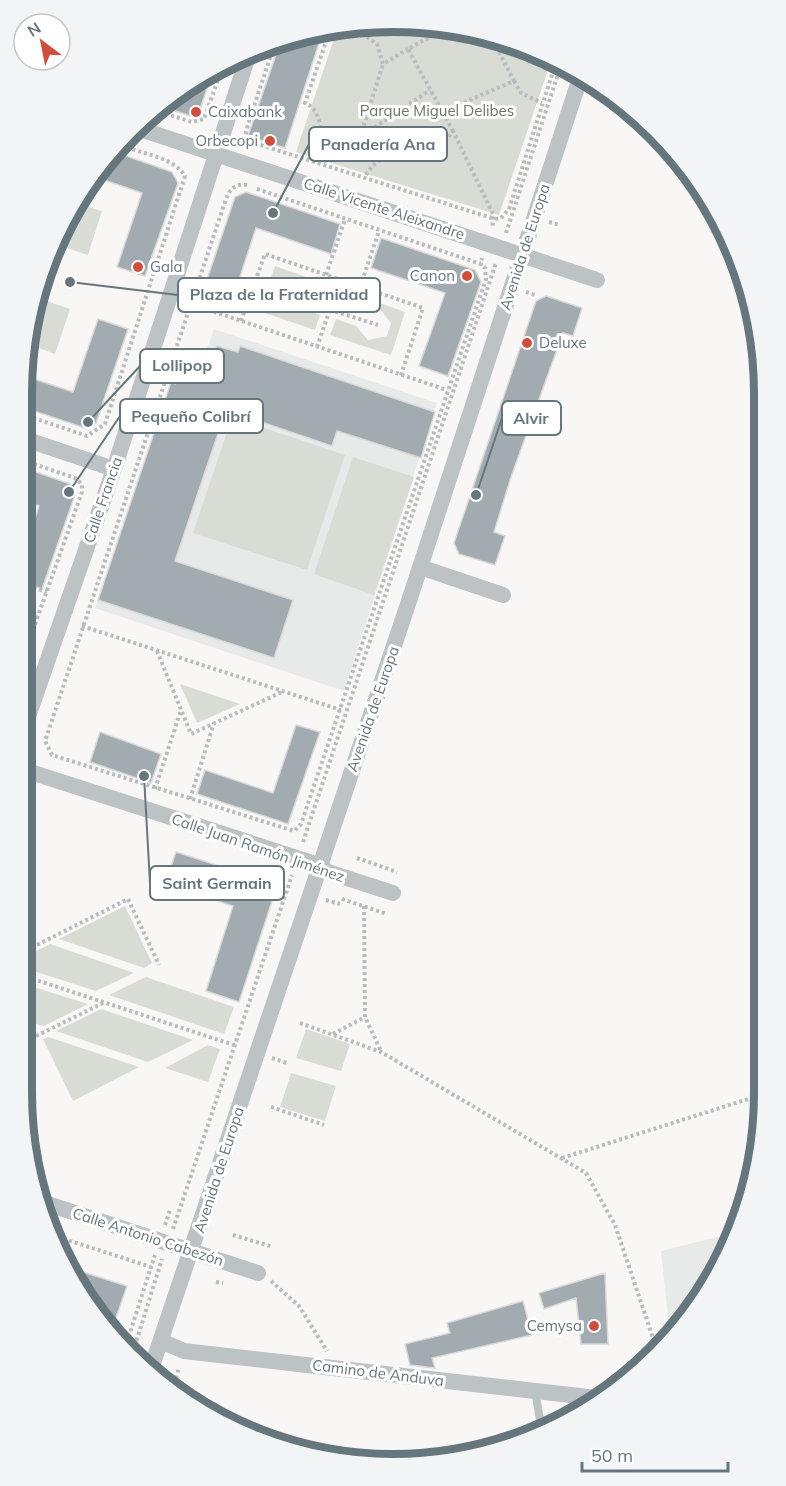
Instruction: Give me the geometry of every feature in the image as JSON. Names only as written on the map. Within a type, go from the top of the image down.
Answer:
[{"type":"street","name":"Calle Francia","points":[[32,705],[114,469],[246,63]]},
{"type":"street","name":"Avenida de Europa","points":[[153,1363],[524,255],[579,83]]},
{"type":"street","name":"Calle Vicente Aleixandre","points":[[144,130],[597,280]]},
{"type":"street","points":[[32,441],[114,469]]},
{"type":"street","points":[[420,567],[503,595]]},
{"type":"street","name":"Calle Juan Ramón Jiménez","points":[[32,772],[319,865],[328,872],[393,893]]},
{"type":"street","name":"Calle Antonio Cabezón","points":[[50,1204],[258,1273]]},
{"type":"street","name":"Camino de Anduva","points":[[161,1341],[184,1351],[589,1397]]},
{"type":"lane","points":[[535,1390],[541,1423]]},
{"type":"path","points":[[360,138],[383,64],[377,44],[361,33]]},
{"type":"path","points":[[383,64],[434,34]]},
{"type":"path","points":[[328,37],[305,103],[314,109],[318,120],[325,161],[430,90]]},
{"type":"path","points":[[497,47],[521,93],[542,103]]},
{"type":"path","points":[[408,49],[453,131],[495,219],[494,245]]},
{"type":"path","points":[[272,53],[248,124],[245,137],[248,141],[495,219],[501,218],[509,209],[554,69]]},
{"type":"path","points":[[135,1346],[297,858],[494,245],[558,72]]},
{"type":"path","points":[[164,113],[192,122],[204,119],[219,76]]},
{"type":"path","points":[[442,112],[514,81]]},
{"type":"path","points":[[366,175],[374,162],[391,154],[413,156],[430,152],[446,141],[453,131]]},
{"type":"path","points":[[32,417],[87,436],[105,424],[185,176],[178,167],[168,162],[127,148]]},
{"type":"path","points":[[362,225],[239,184],[229,191],[45,741],[52,755],[294,831],[301,824],[486,276],[481,264]]},
{"type":"path","points":[[327,275],[345,219]]},
{"type":"path","points":[[360,287],[379,231]]},
{"type":"path","points":[[241,321],[265,254],[327,275],[423,308],[400,375]]},
{"type":"path","points":[[316,346],[340,280]]},
{"type":"path","points":[[284,295],[378,325]]},
{"type":"path","points":[[191,304],[447,390]]},
{"type":"path","points":[[32,463],[75,478],[82,484],[82,492],[32,634]]},
{"type":"path","points":[[32,587],[47,592]]},
{"type":"path","points":[[32,618],[37,620]]},
{"type":"path","points":[[82,626],[341,711]]},
{"type":"path","points":[[157,651],[190,734],[282,692]]},
{"type":"path","points":[[155,789],[181,710]]},
{"type":"path","points":[[190,799],[214,723]]},
{"type":"path","points":[[357,858],[397,872]]},
{"type":"path","points":[[32,947],[128,899],[159,965]]},
{"type":"path","points":[[342,899],[387,914]]},
{"type":"path","points":[[364,906],[365,1017],[381,1052]]},
{"type":"path","points":[[32,979],[227,1043]]},
{"type":"path","points":[[36,1036],[103,1003]]},
{"type":"path","points":[[333,1034],[365,1017]]},
{"type":"path","points":[[300,1023],[381,1052],[586,1173],[615,1224],[655,1343]]},
{"type":"path","points":[[561,1159],[754,1097]]},
{"type":"path","points":[[271,1107],[324,1125]]},
{"type":"path","points":[[233,1235],[273,1247]]},
{"type":"path","points":[[125,1336],[129,1336],[152,1267]]},
{"type":"path","points":[[258,1273],[282,1288],[299,1306],[332,1359]]},
{"type":"path","points":[[216,1282],[223,1283]]},
{"type":"path","points":[[175,1382],[177,1376]]},
{"type":"shaded area","points":[[214,329],[437,403],[344,691],[95,608],[171,382],[175,384],[182,364],[187,365],[190,357],[203,361]]},
{"type":"shaded area","points":[[725,1235],[694,1294],[669,1326],[661,1251]]},
{"type":"green space","name":"Parque Miguel Delibes","points":[[369,32],[417,32],[464,38],[509,51],[549,67],[499,215],[296,152],[335,36]]},
{"type":"green space","points":[[84,206],[102,211],[88,255],[63,247]]},
{"type":"green space","points":[[275,266],[329,285],[325,300],[303,293],[291,280],[276,284],[271,297],[283,309],[298,307],[320,315],[315,330],[259,311]]},
{"type":"green space","points":[[346,291],[405,312],[391,355],[330,335],[336,319],[356,326],[368,340],[387,336],[391,323],[379,308],[362,313],[341,305]]},
{"type":"green space","points":[[44,300],[70,309],[55,354],[35,347]]},
{"type":"green space","points":[[232,417],[345,455],[307,570],[193,533]]},
{"type":"green space","points":[[353,457],[414,477],[374,595],[314,574]]},
{"type":"green space","points":[[180,684],[240,704],[197,723]]},
{"type":"green space","points":[[125,906],[152,963],[144,968],[59,939]]},
{"type":"green space","points":[[50,944],[134,973],[96,991],[32,971],[32,953]]},
{"type":"green space","points":[[146,977],[234,1007],[224,1034],[109,995]]},
{"type":"green space","points":[[32,986],[88,1004],[44,1026],[32,1022]]},
{"type":"green space","points":[[101,1009],[193,1040],[148,1062],[56,1031]]},
{"type":"green space","points":[[306,1029],[350,1044],[341,1071],[296,1058]]},
{"type":"green space","points":[[48,1037],[139,1067],[73,1101],[43,1039]]},
{"type":"green space","points":[[208,1045],[220,1049],[208,1082],[165,1068]]},
{"type":"green space","points":[[291,1073],[336,1086],[325,1121],[280,1107]]},
{"type":"building","points":[[321,38],[285,148],[248,136],[277,51]]},
{"type":"building","points":[[209,82],[197,118],[169,109]]},
{"type":"building","points":[[122,154],[172,172],[178,183],[145,276],[117,267],[142,193],[101,179]]},
{"type":"building","points":[[246,192],[340,224],[331,254],[256,228],[232,301],[203,291],[235,197]]},
{"type":"building","points":[[381,238],[475,270],[481,282],[448,376],[419,366],[445,293],[371,268]]},
{"type":"building","points":[[546,296],[582,308],[573,336],[563,333],[511,477],[494,532],[505,536],[495,565],[459,554],[454,543],[536,301]]},
{"type":"building","points":[[98,319],[128,329],[96,423],[85,428],[32,410],[32,378],[73,392]]},
{"type":"building","points":[[217,346],[238,352],[240,346],[435,412],[421,458],[337,431],[332,446],[226,410],[175,561],[293,600],[274,658],[98,600],[171,382],[175,384],[182,364],[187,365],[190,357],[203,362],[208,348],[215,351]]},
{"type":"building","points":[[32,471],[70,484],[75,495],[42,589],[32,586],[32,528],[39,506],[32,504]]},
{"type":"building","points":[[296,725],[320,732],[288,824],[197,794],[205,770],[273,793]]},
{"type":"building","points":[[100,732],[161,754],[151,783],[90,762]]},
{"type":"building","points":[[176,852],[269,882],[275,892],[239,1002],[206,991],[233,906],[165,884]]},
{"type":"building","points":[[78,1271],[127,1286],[114,1323],[92,1294]]},
{"type":"building","name":"Cemysa","points":[[605,1273],[608,1344],[581,1344],[576,1298],[544,1309],[539,1293]]},
{"type":"building","points":[[523,1301],[532,1335],[432,1358],[435,1368],[410,1365],[405,1344],[450,1333],[447,1323]]},
{"type":"place","name":"Caixabank","points":[[196,112]]},
{"type":"place","name":"Orbecopi","points":[[270,141]]},
{"type":"place","name":"Panadería Ana","points":[[273,213]]},
{"type":"place","name":"Gala","points":[[138,267]]},
{"type":"place","name":"Canon","points":[[467,276]]},
{"type":"place","name":"Plaza de la Fraternidad","points":[[70,282]]},
{"type":"place","name":"Deluxe","points":[[527,343]]},
{"type":"place","name":"Lollipop","points":[[88,422]]},
{"type":"place","name":"Pequeño Colibrí","points":[[69,492]]},
{"type":"place","name":"Alvir","points":[[476,495]]},
{"type":"place","name":"Saint Germain","points":[[144,776]]},
{"type":"place","name":"Cemysa","points":[[594,1326]]}]
